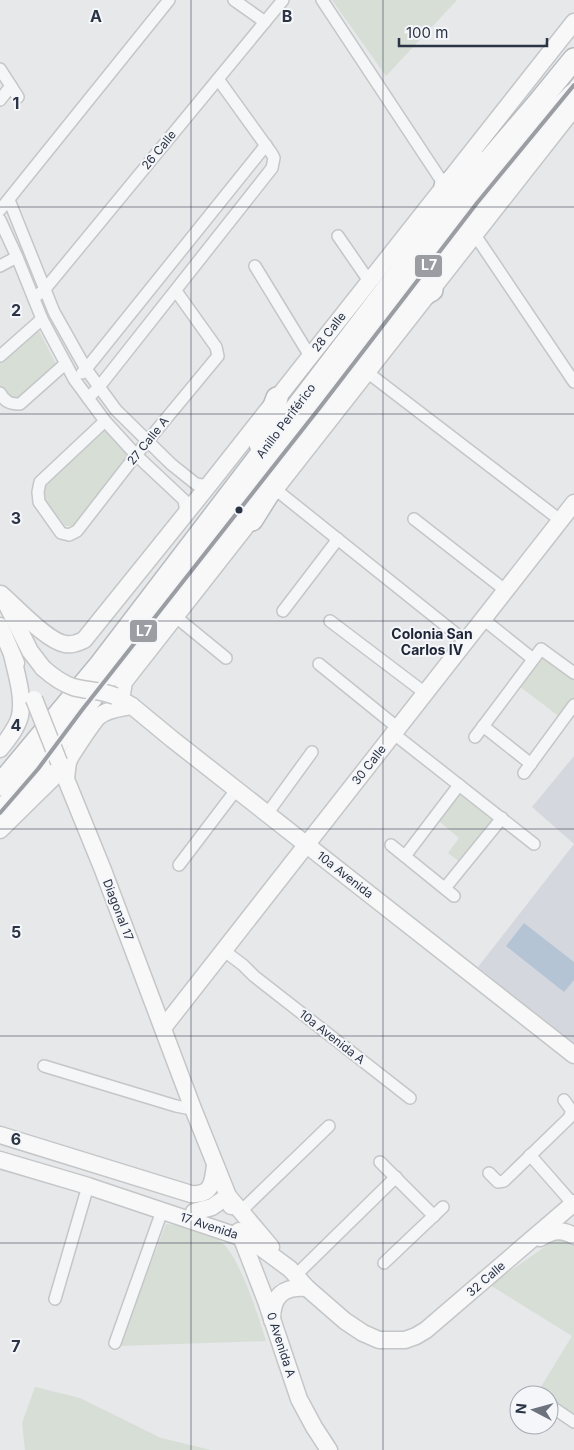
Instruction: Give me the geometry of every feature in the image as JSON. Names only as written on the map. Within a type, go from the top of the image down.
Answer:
[{"type":"highway","name":"Anillo Periférico","points":[[0,785],[99,666],[455,200],[574,58]]},
{"type":"highway","points":[[445,186],[521,116],[538,103]]},
{"type":"highway","name":"Anillo Periférico","points":[[0,813],[38,769],[82,710],[322,406],[477,203],[540,128],[573,107]]},
{"type":"highway","points":[[394,312],[432,290]]},
{"type":"highway","points":[[251,466],[277,398]]},
{"type":"highway","points":[[252,520],[322,406]]},
{"type":"highway","points":[[0,767],[42,703],[74,687]]},
{"type":"street","points":[[0,210],[169,0]]},
{"type":"street","points":[[234,0],[265,22]]},
{"type":"street","name":"26 Calle","points":[[34,298],[45,289],[283,0]]},
{"type":"street","points":[[322,0],[445,186]]},
{"type":"street","name":"28 Calle","points":[[1,592],[49,637],[64,644],[74,645],[84,640],[574,22]]},
{"type":"street","points":[[0,69],[18,97]]},
{"type":"street","points":[[88,398],[100,387],[272,168],[274,158],[218,79]]},
{"type":"street","points":[[0,100],[11,86]]},
{"type":"street","points":[[0,830],[62,769],[98,717],[112,710],[123,700],[124,682],[475,235],[573,107]]},
{"type":"street","points":[[74,379],[86,369],[266,145]]},
{"type":"street","points":[[9,200],[54,312],[86,369],[116,410],[171,464],[192,482],[208,486]]},
{"type":"street","points":[[477,203],[474,217],[475,235],[574,382]]},
{"type":"street","points":[[0,220],[42,319],[74,379],[105,421],[136,455],[184,500],[186,513]]},
{"type":"street","points":[[338,236],[369,281]]},
{"type":"street","points":[[0,266],[16,257]]},
{"type":"street","points":[[255,266],[310,356]]},
{"type":"street","name":"27 Calle A","points":[[105,421],[40,482],[39,502],[61,533],[69,535],[78,531],[136,455],[218,356],[216,347],[176,291]]},
{"type":"street","points":[[0,356],[42,319]]},
{"type":"street","points":[[0,394],[8,403],[20,404],[66,364]]},
{"type":"street","points":[[367,372],[569,511]]},
{"type":"street","points":[[275,489],[465,641]]},
{"type":"street","name":"30 Calle","points":[[163,1028],[465,641],[569,511]]},
{"type":"street","points":[[414,519],[506,590]]},
{"type":"street","points":[[283,611],[338,539]]},
{"type":"street","points":[[1,592],[30,651],[43,668],[57,680],[74,687],[103,691],[123,700]]},
{"type":"street","points":[[176,617],[226,658]]},
{"type":"street","points":[[483,619],[533,659]]},
{"type":"street","points":[[330,621],[425,693]]},
{"type":"street","name":"Diagonal 17","points":[[0,626],[12,654],[42,703],[62,769],[103,870],[228,1196],[240,1236]]},
{"type":"street","points":[[476,737],[541,648],[574,673]]},
{"type":"street","points":[[0,749],[15,728],[20,716],[22,701],[12,654]]},
{"type":"street","points":[[319,664],[459,785],[534,844]]},
{"type":"street","name":"10a Avenida","points":[[123,700],[574,1055]]},
{"type":"street","points":[[484,726],[528,769],[574,706]]},
{"type":"street","points":[[267,814],[312,752]]},
{"type":"street","points":[[405,856],[459,785]]},
{"type":"street","points":[[42,790],[60,794],[76,804]]},
{"type":"street","points":[[178,865],[236,790]]},
{"type":"street","points":[[391,845],[449,892],[502,818]]},
{"type":"street","name":"10a Avenida A","points":[[221,952],[239,971],[254,976],[410,1098]]},
{"type":"street","points":[[44,1066],[176,1106],[186,1108],[192,1106]]},
{"type":"street","points":[[489,1173],[498,1182],[504,1181],[571,1115],[572,1111],[564,1100]]},
{"type":"street","points":[[240,1212],[329,1126]]},
{"type":"street","name":"17 Avenida","points":[[0,1135],[187,1194],[197,1195],[204,1193],[210,1188],[215,1165]]},
{"type":"street","points":[[530,1155],[574,1204]]},
{"type":"street","name":"17 Avenida","points":[[0,1160],[178,1213],[240,1236],[258,1245],[293,1272],[307,1288],[344,1321],[379,1340],[391,1341]]},
{"type":"street","points":[[380,1162],[434,1216]]},
{"type":"street","points":[[293,1272],[396,1177]]},
{"type":"street","points":[[55,1299],[88,1186]]},
{"type":"street","points":[[115,1343],[178,1213],[196,1206],[195,1201],[187,1194]]},
{"type":"street","points":[[178,1213],[212,1207],[228,1196]]},
{"type":"street","name":"Diagonal 17","points":[[228,1196],[293,1272]]},
{"type":"street","name":"32 Calle","points":[[391,1341],[405,1340],[426,1330],[574,1204]]},
{"type":"street","points":[[384,1263],[443,1207]]},
{"type":"street","points":[[519,1250],[555,1231],[562,1230],[574,1236]]},
{"type":"street","name":"0 Avenida A","points":[[240,1236],[272,1320],[299,1400],[330,1450]]},
{"type":"street","points":[[272,1320],[273,1309],[279,1296],[289,1289],[307,1288]]},
{"type":"street","points":[[559,1412],[574,1422]]},
{"type":"shaded area","points":[[332,0],[457,0],[386,76]]},
{"type":"shaded area","points":[[38,329],[57,366],[11,404],[0,399],[0,361]]},
{"type":"shaded area","points":[[104,429],[129,456],[74,526],[65,526],[44,499],[44,486]]},
{"type":"shaded area","points":[[542,656],[574,680],[574,698],[560,717],[519,686]]},
{"type":"shaded area","points":[[574,756],[574,844],[532,807]]},
{"type":"shaded area","points":[[461,793],[494,820],[460,862],[448,853],[459,838],[439,821]]},
{"type":"shaded area","points":[[574,844],[574,1045],[478,967]]},
{"type":"shaded area","points":[[166,1224],[201,1231],[214,1237],[227,1248],[241,1272],[266,1341],[119,1346]]},
{"type":"shaded area","points":[[562,1235],[574,1245],[574,1422],[559,1412],[559,1385],[542,1385],[572,1336],[490,1285]]},
{"type":"shaded area","points":[[35,1387],[80,1398],[161,1438],[211,1450],[25,1450],[22,1423]]},
{"type":"water","points":[[524,923],[574,962],[574,980],[564,992],[506,946]]},
{"type":"transit line","name":"L7","points":[[0,813],[38,769],[477,203],[574,85]]},
{"type":"district","name":"Colonia San Carlos IV","points":[[432,642]]}]
